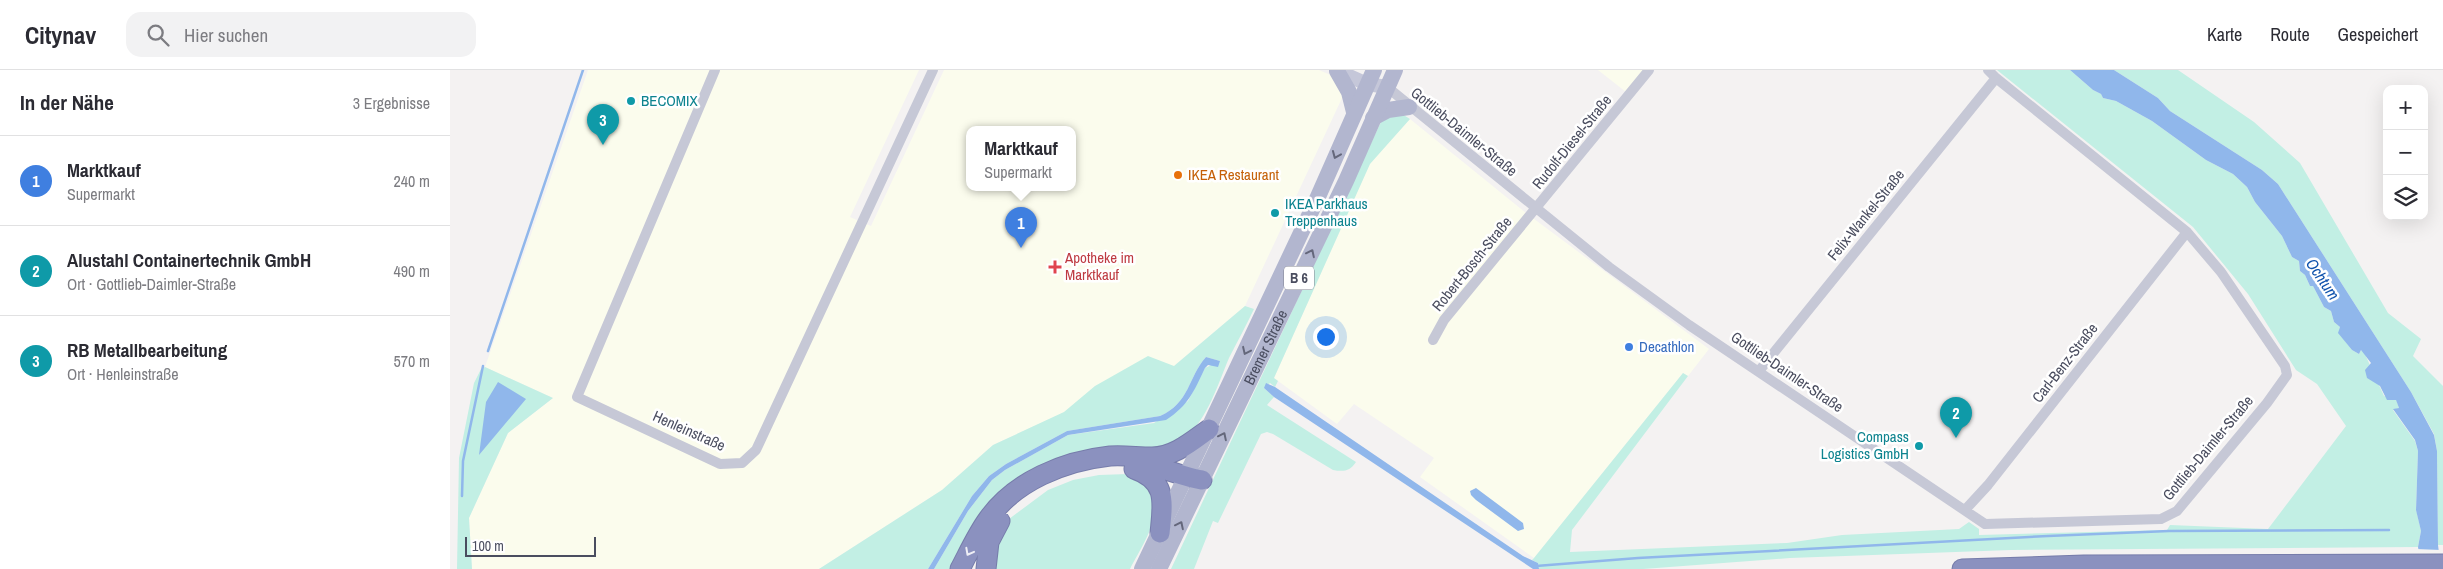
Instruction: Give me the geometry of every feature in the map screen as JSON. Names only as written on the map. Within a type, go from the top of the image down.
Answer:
[{"type":"highway","points":[[960,569],[988,519],[1000,504],[1031,481],[1056,468],[1111,456],[1155,457],[1182,448],[1209,428]]},
{"type":"highway","points":[[1155,457],[1192,476]]},
{"type":"highway","points":[[986,569],[987,552],[992,534],[1002,518],[1022,499],[1042,485],[1069,474],[1116,466],[1146,465],[1192,476]]},
{"type":"highway","points":[[1116,466],[1140,471],[1155,481],[1162,500],[1160,533]]},
{"type":"highway","points":[[1962,569],[2104,565],[2443,564]]},
{"type":"main road","points":[[1336,70],[1371,74],[1387,87]]},
{"type":"main road","points":[[1336,70],[1349,92],[1354,112]]},
{"type":"main road","name":"Bremer Straße","points":[[1142,569],[1333,207],[1394,70]]},
{"type":"main road","name":"Bremer Straße","points":[[1159,569],[1209,428],[1317,199],[1371,74]]},
{"type":"main road","points":[[1373,118],[1388,110],[1409,107]]},
{"type":"street","name":"Henleinstraße","points":[[715,70],[577,397],[720,464],[742,463],[756,450],[888,162],[933,70]]},
{"type":"street","name":"Rudolf-Diesel-Straße","points":[[1536,208],[1649,70]]},
{"type":"street","points":[[1988,70],[2187,232]]},
{"type":"street","name":"Felix-Wankel-Straße","points":[[1759,371],[1996,78]]},
{"type":"street","name":"Gottlieb-Daimler-Straße","points":[[1387,87],[1409,107],[1609,267],[1689,325],[1985,524],[2161,519],[2177,511],[2182,506],[2267,403],[2287,375],[2285,366],[2221,272],[2187,232]]},
{"type":"street","name":"Robert-Bosch-Straße","points":[[1434,340],[1444,320],[1536,208]]},
{"type":"street","name":"Carl-Benz-Straße","points":[[1965,510],[1988,485],[2187,232]]},
{"type":"shaded area","points":[[588,70],[919,70],[850,217],[871,226],[944,70],[1319,70],[1333,76],[1340,86],[1342,98],[1245,306],[1174,366],[1095,386],[1065,412],[993,445],[942,490],[819,569],[472,569],[469,518],[508,433],[553,398],[485,367]]},
{"type":"shaded area","points":[[1598,70],[1643,70],[1626,92]]},
{"type":"shaded area","points":[[1410,119],[1526,213],[1709,349],[1688,376],[1683,373],[1534,558],[1420,477],[1434,458],[1354,404],[1337,424],[1274,378],[1370,163]]},
{"type":"green space","points":[[1997,70],[2070,70],[2093,90],[2101,94],[2103,98],[2116,101],[2152,121],[2206,160],[2233,174],[2247,187],[2255,202],[2282,236],[2292,257],[2299,261],[2300,271],[2305,275],[2310,286],[2313,286],[2324,307],[2331,311],[2334,322],[2340,327],[2339,333],[2352,350],[2359,354],[2361,350],[2364,352],[2384,396],[2396,399],[2399,408],[2393,410],[2415,441],[2418,451],[2416,509],[2421,531],[2418,547],[2011,550],[1790,558],[1643,569],[1539,569],[1538,563],[1532,560],[1683,373],[1688,376],[1572,530],[1570,552],[1787,543],[1842,535],[1959,529],[1969,522],[1979,529],[1979,535],[2167,530],[2170,525],[2268,529],[2346,426],[2317,384],[2296,370],[2248,294],[2193,227]]},
{"type":"green space","points":[[2114,70],[2178,70],[2254,122],[2300,163],[2388,313],[2421,339],[2413,356],[2443,386],[2443,545],[2438,545],[2437,451],[2434,434],[2411,392],[2278,184],[2262,170],[2170,111],[2158,98]]},
{"type":"green space","points":[[1402,114],[1410,119],[1370,164],[1274,378],[1278,381],[1275,387],[1270,383],[1264,388],[1274,397],[1267,405],[1356,462],[1346,470],[1333,470],[1273,434],[1267,432],[1261,434],[1218,523],[1213,521],[1194,569],[1171,569],[1380,124],[1383,119]]},
{"type":"green space","points":[[1245,306],[1254,309],[1229,358],[1215,394],[1196,426],[1178,444],[1027,477],[951,569],[934,569],[968,511],[992,480],[1005,470],[1068,435],[1154,423],[1188,401],[1205,368],[1220,361],[1206,357],[1183,397],[1170,411],[1160,416],[1067,431],[1006,464],[989,476],[972,496],[928,569],[819,569],[942,490],[993,445],[1064,412],[1095,386],[1148,356],[1174,366]]},
{"type":"green space","points":[[485,367],[553,398],[508,433],[469,518],[472,569],[457,569],[459,458],[474,383],[481,369]]},
{"type":"green space","points":[[1128,474],[1151,488],[1155,497],[1156,508],[1150,529],[1130,569],[994,569],[991,556],[1009,519],[1048,490],[1073,480],[1099,475]]},
{"type":"water","name":"Ochtum","points":[[2070,70],[2114,70],[2158,98],[2170,111],[2262,170],[2278,184],[2411,392],[2434,435],[2437,451],[2438,545],[2441,569],[2422,569],[2418,547],[2421,531],[2416,510],[2418,451],[2415,440],[2393,409],[2399,408],[2396,400],[2387,400],[2380,386],[2367,378],[2365,370],[2371,363],[2361,350],[2359,354],[2352,350],[2338,333],[2340,327],[2334,322],[2331,311],[2324,307],[2313,286],[2310,286],[2305,275],[2300,271],[2299,261],[2292,257],[2282,236],[2255,202],[2247,187],[2233,174],[2206,160],[2152,121],[2116,101],[2103,98],[2101,94],[2093,90]]},
{"type":"water","points":[[1206,357],[1220,361],[1218,367],[1208,365],[1205,368],[1186,403],[1166,420],[1068,435],[1005,470],[992,480],[968,511],[934,569],[928,569],[972,496],[989,476],[1006,464],[1067,431],[1160,416],[1170,411],[1183,397]]},
{"type":"water","points":[[498,382],[526,399],[479,455],[486,402]]},
{"type":"water","points":[[1266,383],[1275,387],[1523,556],[1538,563],[1539,569],[1533,569],[1274,397],[1264,388]]},
{"type":"water","points":[[1476,488],[1523,523],[1524,529],[1518,531],[1476,500],[1470,491]]},
{"type":"pier","points":[[2416,549],[2441,550],[2443,565],[2419,569]]},
{"type":"waterway","points":[[488,351],[583,70]]},
{"type":"waterway","points":[[462,496],[463,461],[483,366]]},
{"type":"waterway","points":[[1536,566],[1638,558],[2048,536],[2169,531],[2389,530]]},
{"type":"place","name":"BECOMIX","points":[[631,101]]},
{"type":"place","name":"RB Metallbearbeitung","points":[[603,145]]},
{"type":"place","name":"IKEA Restaurant","points":[[1178,175]]},
{"type":"place","name":"IKEA Parkhaus Treppenhaus","points":[[1275,213]]},
{"type":"place","name":"Marktkauf","points":[[1021,248]]},
{"type":"place","name":"Apotheke im Marktkauf","points":[[1055,267]]},
{"type":"place","name":"Decathlon","points":[[1629,347]]},
{"type":"place","name":"Alustahl Containertechnik GmbH","points":[[1956,438]]},
{"type":"place","name":"Compass Logistics GmbH","points":[[1919,446]]}]
